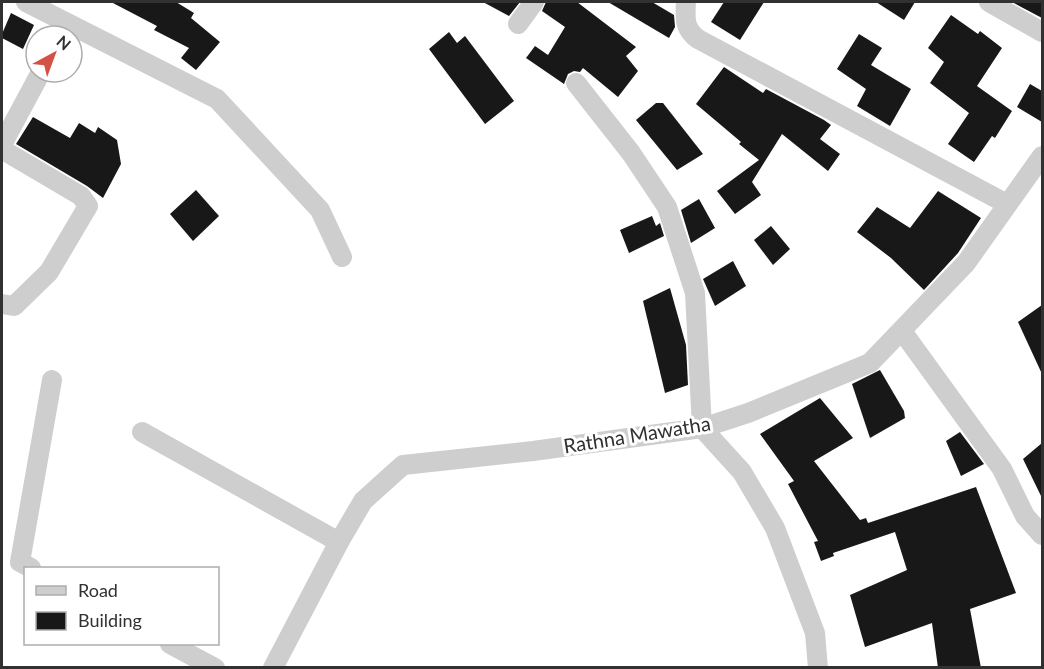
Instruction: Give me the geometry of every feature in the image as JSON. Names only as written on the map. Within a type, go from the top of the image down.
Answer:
[{"type":"street","points":[[26,2],[57,24]]},
{"type":"street","points":[[518,24],[534,2]]},
{"type":"street","points":[[686,2],[685,21],[691,34],[698,39],[1007,204]]},
{"type":"street","points":[[989,2],[1042,32]]},
{"type":"street","points":[[84,38],[217,99],[320,210],[342,257]]},
{"type":"street","points":[[576,83],[631,153],[667,207],[695,293],[702,428],[742,472],[775,528],[815,633],[818,668]]},
{"type":"street","points":[[2,304],[15,306],[49,272],[88,206],[81,196],[3,150],[4,141],[35,84]]},
{"type":"street","name":"Rathna Mawatha","points":[[273,668],[363,501],[403,465],[533,451],[702,428],[748,413],[870,363],[966,263],[1042,156]]},
{"type":"street","points":[[902,331],[1002,469],[1025,516],[1042,536]]},
{"type":"street","points":[[30,567],[20,562],[52,380]]},
{"type":"street","points":[[142,432],[339,542]]},
{"type":"street","points":[[172,645],[215,668]]},
{"type":"building","points":[[111,2],[176,2],[194,13],[191,18],[220,42],[196,70],[181,58],[189,48],[154,30],[157,26]]},
{"type":"building","points":[[483,2],[520,2],[509,16]]},
{"type":"building","points":[[546,2],[577,2],[636,47],[626,56],[638,71],[618,97],[583,68],[580,72],[574,71],[568,74],[564,84],[526,58],[535,46],[548,55],[565,27],[542,11]]},
{"type":"building","points":[[608,2],[652,2],[674,15],[675,27],[669,38]]},
{"type":"building","points":[[724,2],[764,2],[740,40],[711,22]]},
{"type":"building","points":[[876,2],[915,2],[904,20]]},
{"type":"building","points":[[1012,2],[1042,2],[1042,18]]},
{"type":"building","points":[[11,13],[32,24],[24,24],[23,49],[2,38]]},
{"type":"building","points":[[951,15],[978,34],[980,31],[1002,48],[977,86],[1012,111],[995,138],[992,136],[974,162],[948,144],[969,113],[930,83],[944,62],[928,48]]},
{"type":"building","points":[[449,32],[457,43],[465,36],[514,101],[485,124],[429,49]]},
{"type":"building","points":[[859,34],[882,48],[871,65],[911,89],[890,126],[857,106],[866,89],[837,69]]},
{"type":"building","points":[[724,67],[763,93],[766,89],[831,125],[820,139],[840,154],[828,171],[782,134],[752,182],[761,195],[735,214],[717,191],[759,160],[696,104]]},
{"type":"building","points":[[1030,84],[1042,91],[1042,122],[1017,107]]},
{"type":"building","points":[[656,103],[663,103],[703,154],[677,170],[636,120]]},
{"type":"building","points":[[33,117],[70,138],[79,123],[95,133],[98,127],[117,140],[121,164],[103,198],[16,144]]},
{"type":"building","points":[[196,190],[219,216],[193,241],[170,214]]},
{"type":"building","points":[[938,191],[981,218],[958,253],[924,290],[891,258],[857,232],[877,207],[910,228]]},
{"type":"building","points":[[699,199],[715,228],[691,243],[681,210]]},
{"type":"building","points":[[652,216],[656,226],[660,223],[664,236],[629,253],[620,230]]},
{"type":"building","points":[[771,226],[790,249],[773,265],[754,240]]},
{"type":"building","points":[[733,261],[746,286],[715,306],[703,279]]},
{"type":"building","points":[[670,288],[686,345],[688,385],[665,393],[643,301]]},
{"type":"building","points":[[1042,305],[1042,374],[1018,322]]},
{"type":"building","points":[[880,370],[904,411],[905,418],[870,438],[852,384]]},
{"type":"building","points":[[820,398],[853,438],[814,461],[860,520],[866,518],[868,523],[976,487],[1016,593],[970,609],[981,668],[938,668],[932,623],[865,647],[850,595],[907,570],[895,532],[833,553],[834,556],[821,561],[814,542],[818,541],[788,484],[794,481],[760,434]]},
{"type":"building","points":[[960,432],[984,464],[961,476],[946,441]]},
{"type":"building","points":[[1042,443],[1042,498],[1023,459]]}]
